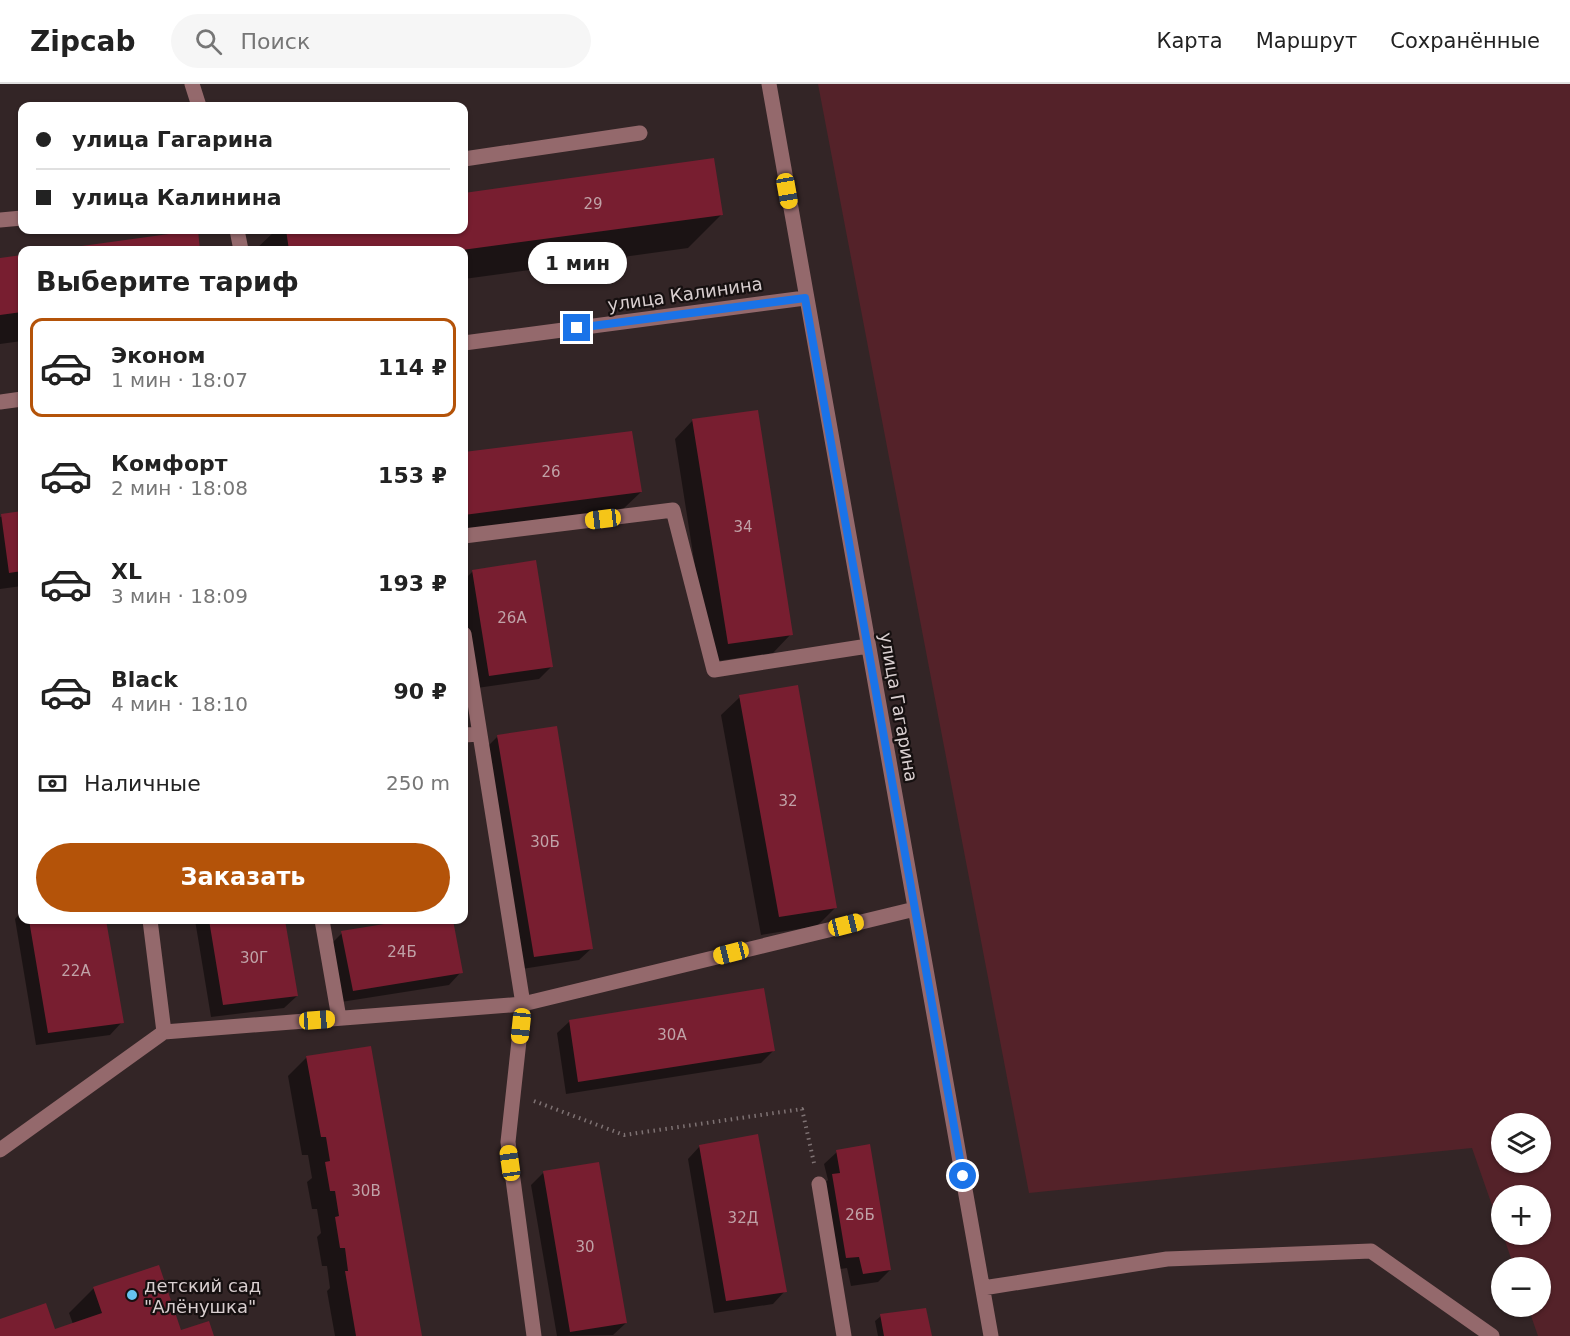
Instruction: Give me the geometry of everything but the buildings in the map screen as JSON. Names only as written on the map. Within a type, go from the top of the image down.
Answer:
[{"type":"street","points":[[192,84],[198,102]]},
{"type":"street","name":"улица Гагарина","points":[[769,84],[805,298],[991,1336]]},
{"type":"street","points":[[468,158],[640,133]]},
{"type":"street","points":[[0,220],[18,218]]},
{"type":"street","name":"улица Калинина","points":[[468,342],[805,298]]},
{"type":"street","points":[[0,402],[18,400]]},
{"type":"street","points":[[468,536],[673,510],[714,670],[868,646]]},
{"type":"street","points":[[468,660],[523,1004],[508,1142],[534,1336]]},
{"type":"street","points":[[468,735],[480,734]]},
{"type":"street","points":[[0,1150],[164,1032],[523,1004],[915,909]]},
{"type":"street","points":[[150,924],[164,1032]]},
{"type":"street","points":[[323,924],[339,1018]]},
{"type":"street","points":[[819,1184],[844,1336]]},
{"type":"street","points":[[983,1288],[1167,1259],[1371,1251],[1492,1336]]},
{"type":"path","points":[[513,1094],[624,1135],[802,1109],[819,1184]]},
{"type":"shaded area","points":[[818,84],[1570,84],[1570,1336],[1538,1336],[1531,1317],[1551,1317],[1551,1257],[1511,1257],[1506,1245],[1551,1245],[1551,1185],[1491,1185],[1491,1202],[1472,1148],[1029,1193]]},
{"type":"place","name":"детский сад \"Алёнушка\"","points":[[132,1295]]},
{"type":"route","points":[[577,328],[805,298],[963,1176]]}]
